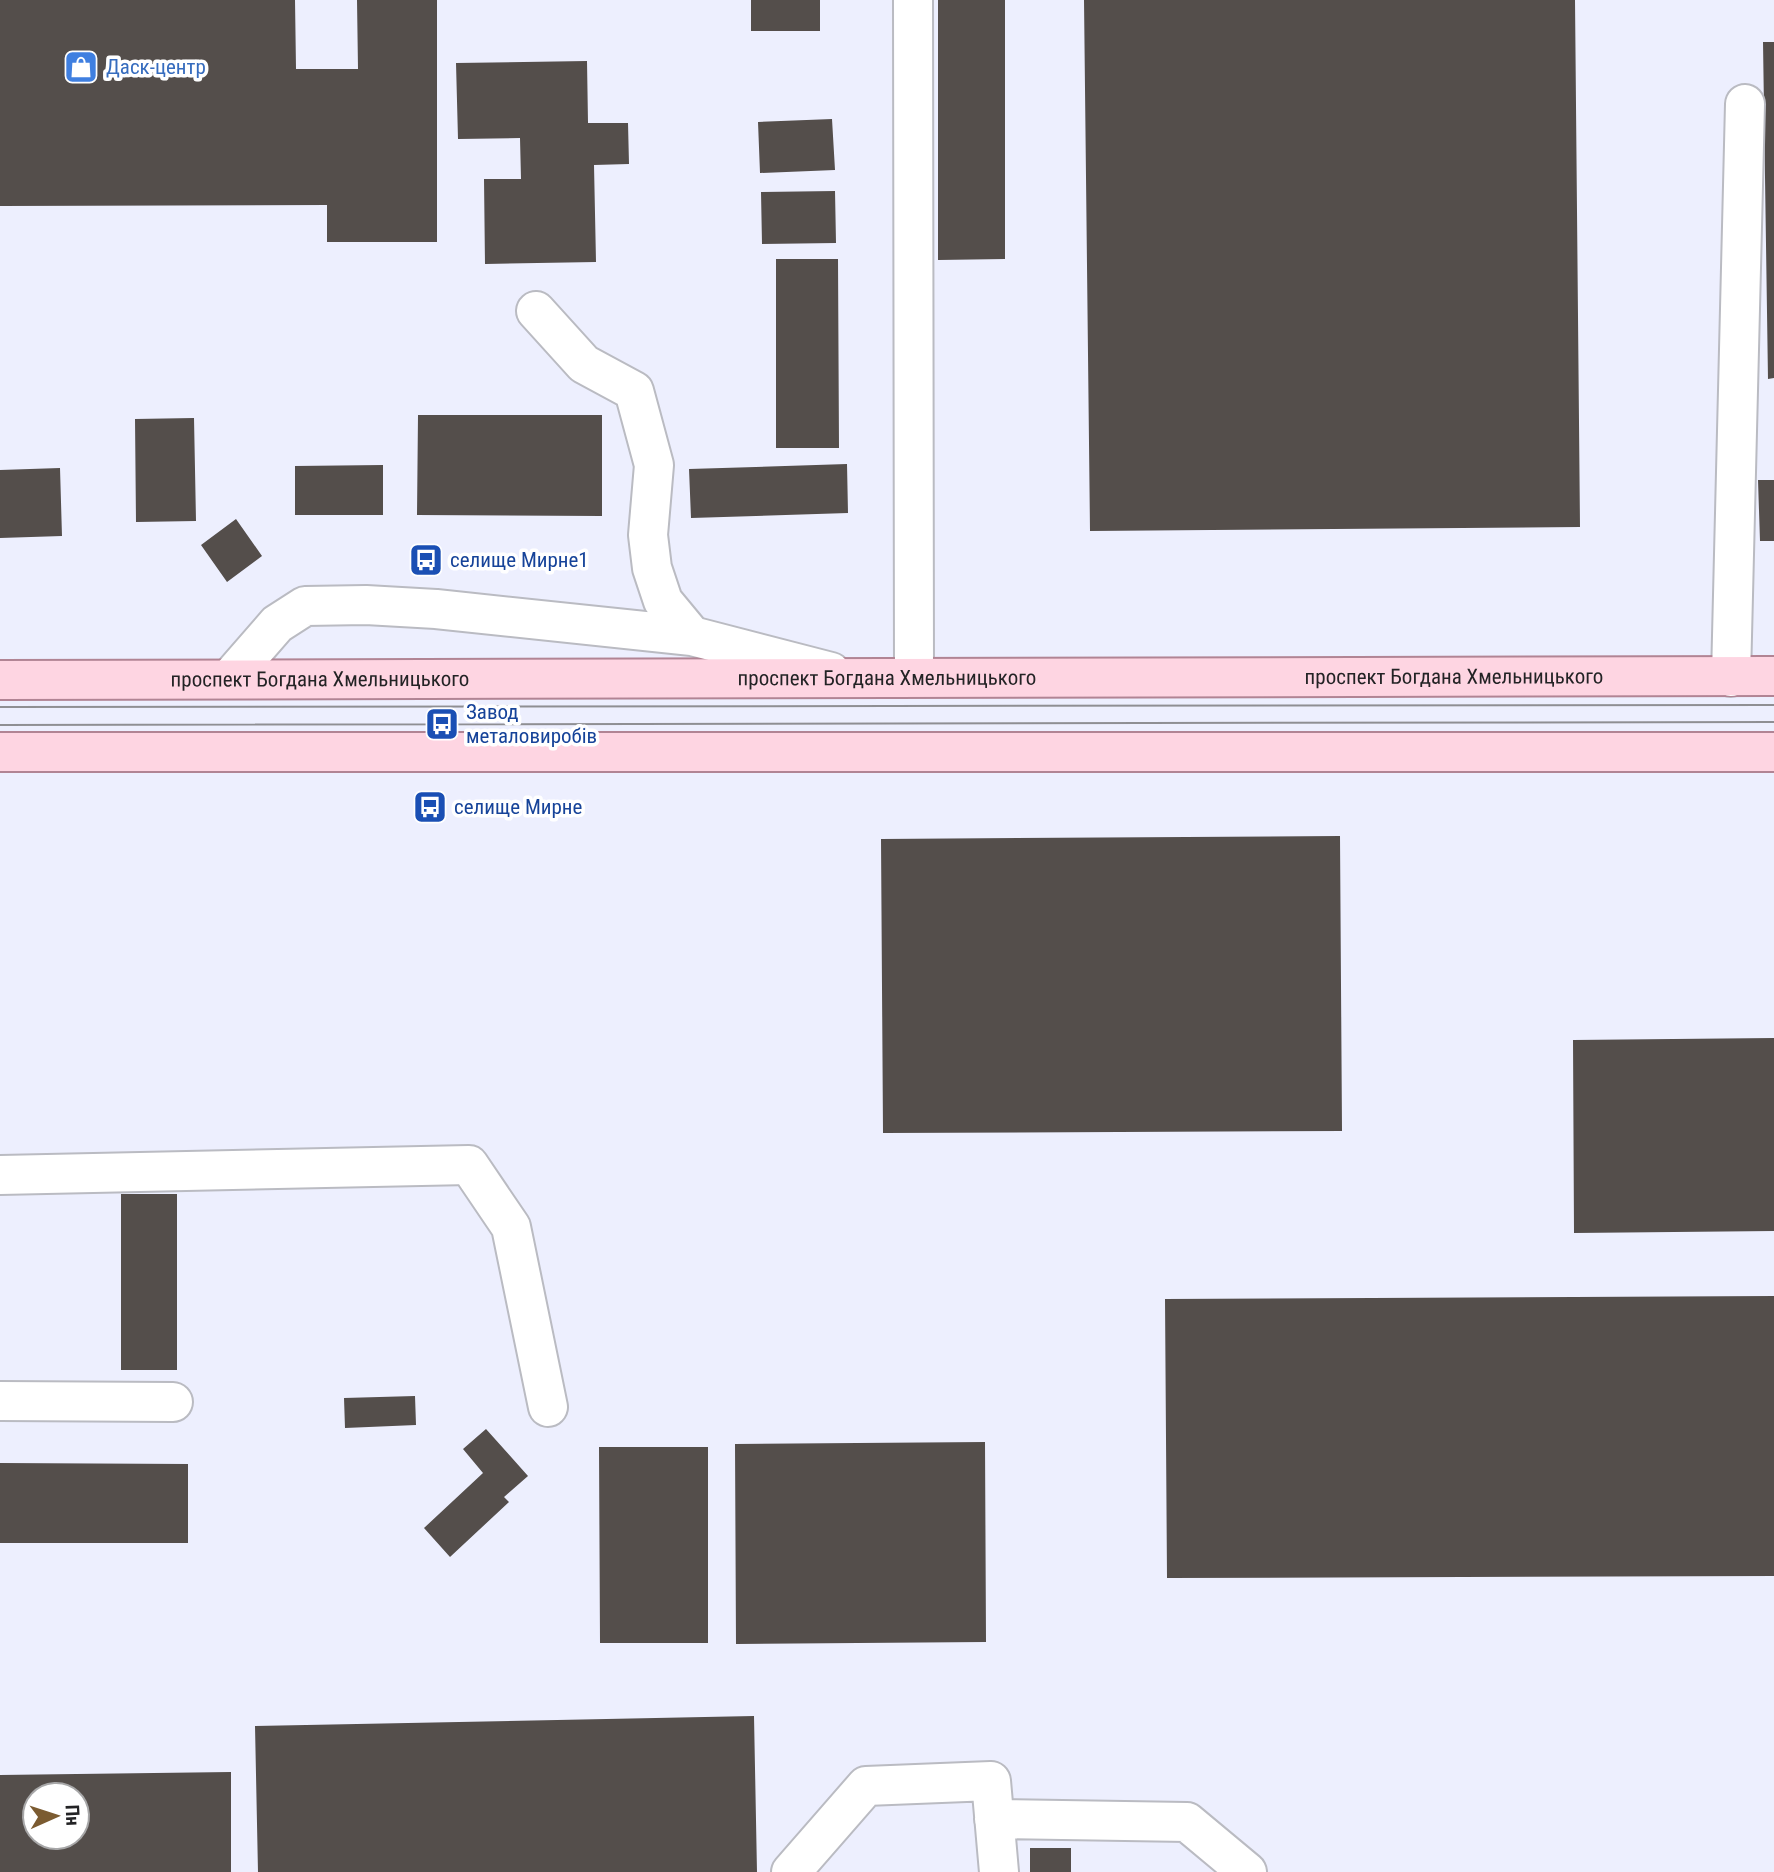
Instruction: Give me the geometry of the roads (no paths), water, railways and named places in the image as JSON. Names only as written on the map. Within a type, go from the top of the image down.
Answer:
[{"type":"main road","name":"проспект Богдана Хмельницького","points":[[0,680],[1774,676]]},
{"type":"main road","points":[[0,752],[1774,752]]},
{"type":"lane","points":[[913,0],[914,677]]},
{"type":"lane","points":[[1731,677],[1745,104]]},
{"type":"lane","points":[[536,310],[584,364],[634,391],[654,465],[648,535],[652,568],[663,601],[692,636]]},
{"type":"lane","points":[[230,678],[277,624],[305,606],[436,609],[692,636],[853,677]]},
{"type":"lane","points":[[0,1175],[469,1165],[511,1227],[548,1407]]},
{"type":"lane","points":[[0,1401],[173,1402]]},
{"type":"lane","points":[[791,1872],[866,1786],[991,1781],[999,1872]]},
{"type":"lane","points":[[994,1819],[1187,1822],[1247,1872]]},
{"type":"tram line","points":[[0,707],[1774,705]]},
{"type":"tram line","points":[[0,725],[1774,722]]},
{"type":"place","name":"Даск-центр","points":[[81,67]]},
{"type":"place","name":"селище Мирне1","points":[[426,560]]},
{"type":"place","name":"Завод металовиробів","points":[[442,724]]},
{"type":"place","name":"селище Мирне","points":[[430,807]]}]
